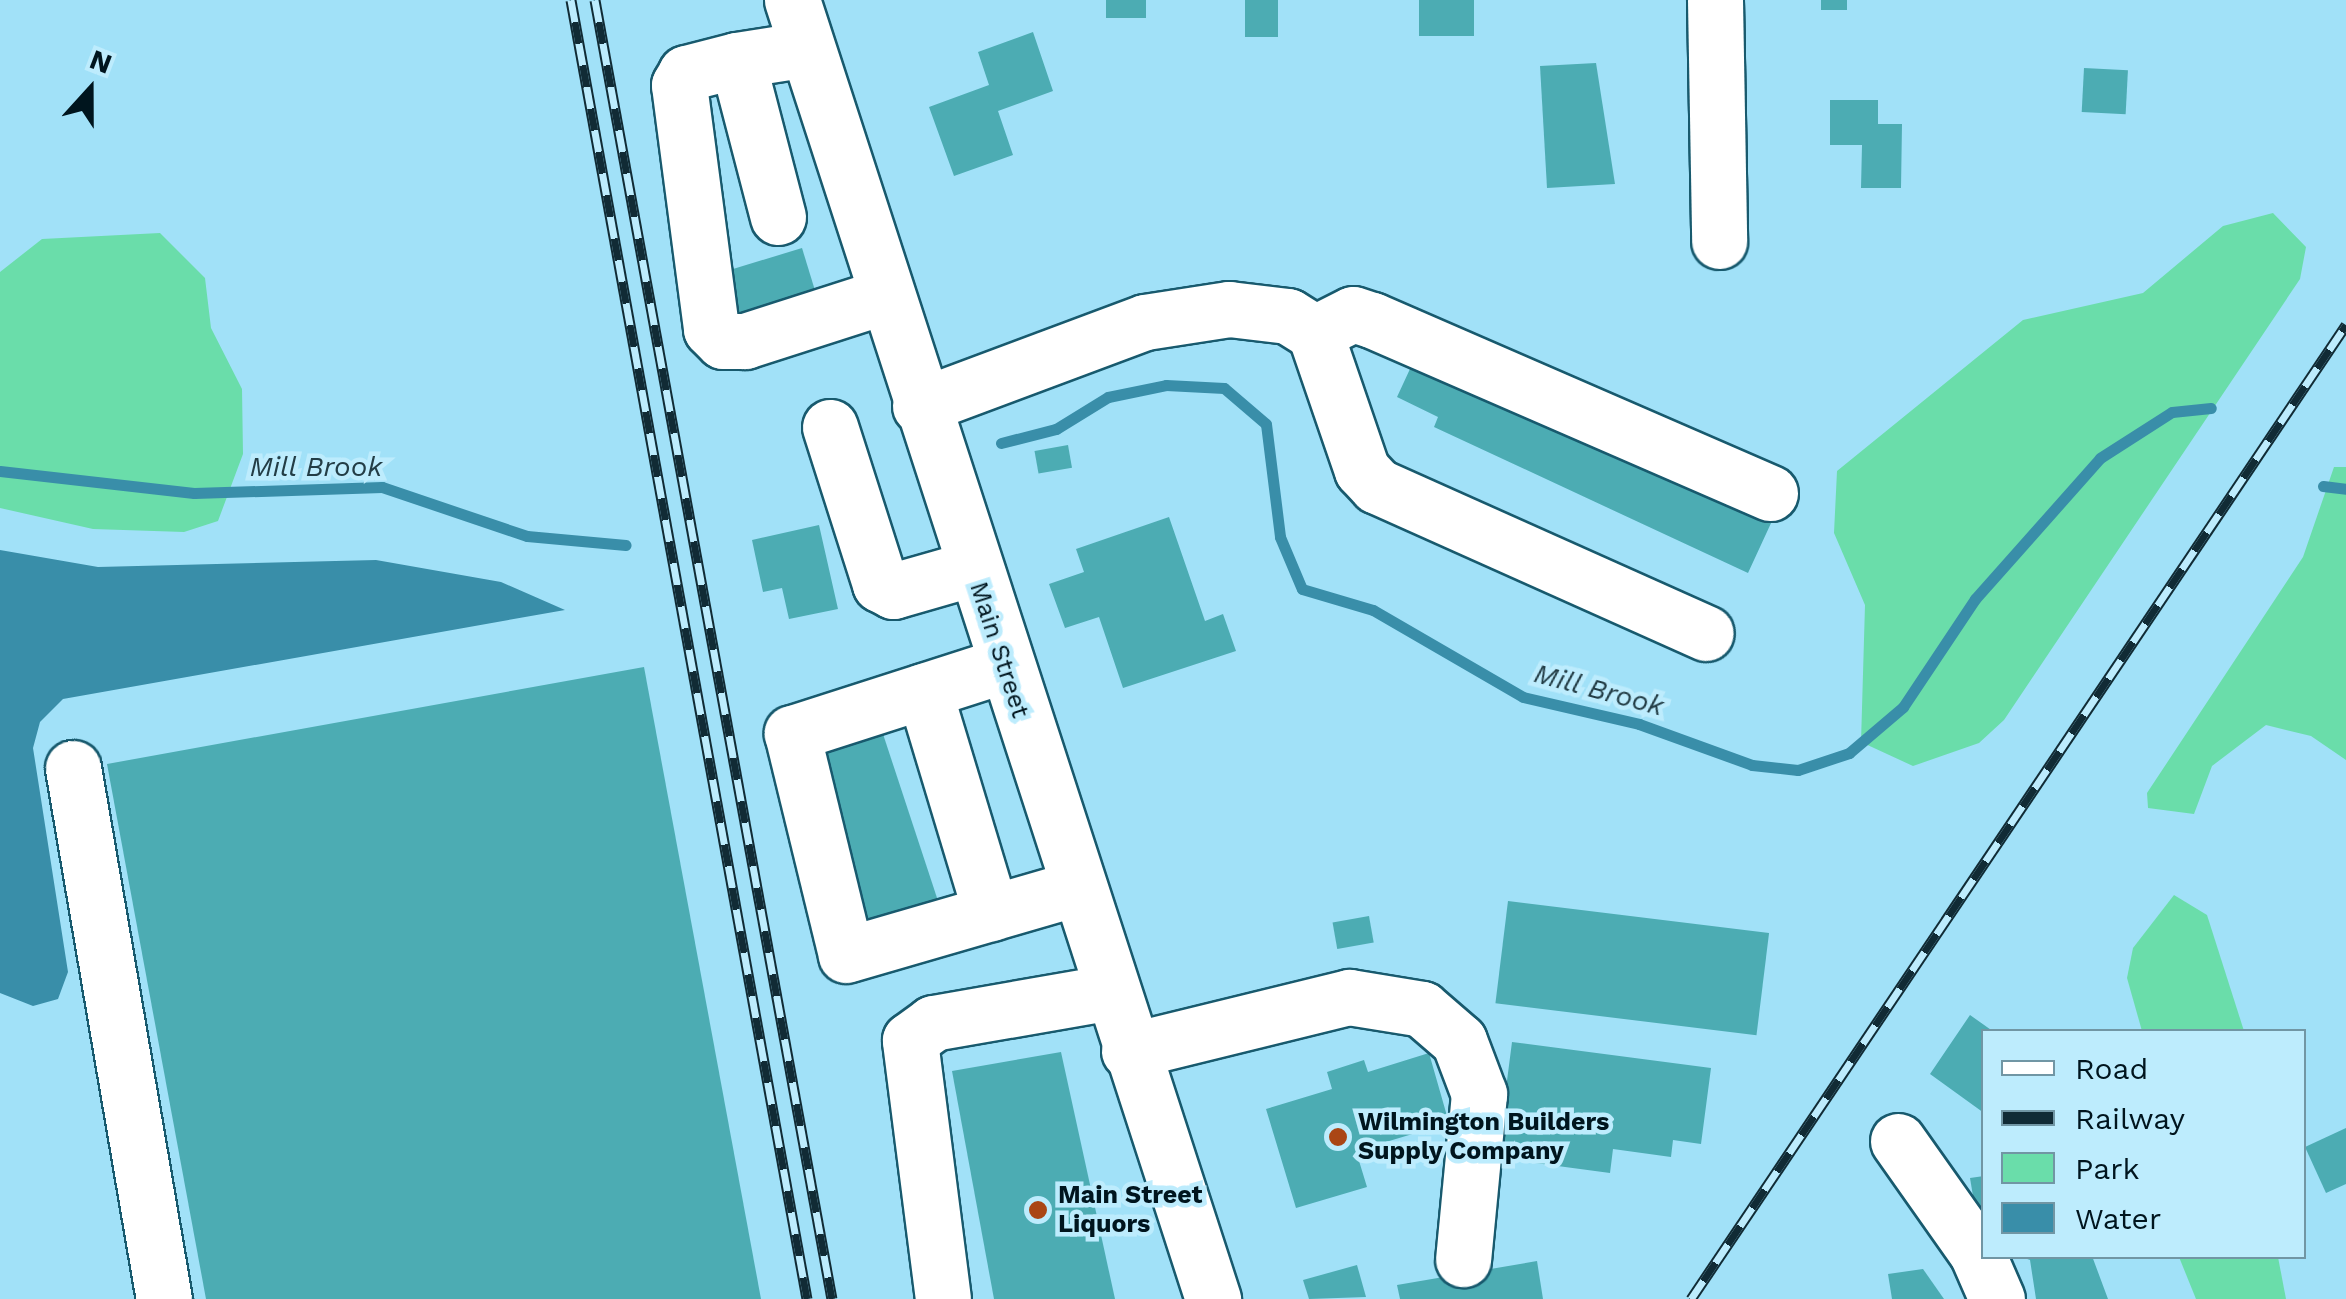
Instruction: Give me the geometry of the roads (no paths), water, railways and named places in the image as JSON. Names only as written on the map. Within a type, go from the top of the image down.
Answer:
[{"type":"main road","points":[[1715,0],[1719,241]]},
{"type":"main road","points":[[799,24],[737,60],[686,73],[679,85],[711,329],[724,341],[745,341],[885,296]]},
{"type":"main road","name":"Main Street","points":[[799,24],[1076,888],[1213,1299]]},
{"type":"main road","points":[[737,60],[778,217]]},
{"type":"main road","points":[[920,406],[1145,322],[1229,309],[1288,316],[1316,333],[1362,470],[1377,486],[1706,634]]},
{"type":"main road","points":[[1316,333],[1353,314],[1372,320],[1770,492]]},
{"type":"main road","points":[[830,427],[880,584],[893,591],[973,568]]},
{"type":"main road","points":[[1004,665],[792,733],[846,955],[1076,888]]},
{"type":"main road","points":[[924,690],[991,912]]},
{"type":"main road","points":[[73,768],[164,1299]]},
{"type":"main road","points":[[943,1299],[910,1040],[933,1023],[1110,992]]},
{"type":"main road","points":[[1129,1051],[1350,998],[1422,1009],[1459,1041],[1478,1094],[1463,1259]]},
{"type":"main road","points":[[1898,1142],[1978,1253],[1998,1299]]},
{"type":"water","points":[[0,550],[98,567],[376,560],[501,582],[565,610],[63,699],[40,722],[33,748],[68,972],[58,999],[33,1006],[0,993]]},
{"type":"waterway","name":"Mill Brook","points":[[1001,443],[1056,429],[1108,397],[1166,385],[1224,388],[1266,424],[1280,537],[1302,589],[1373,610],[1523,697],[1639,724],[1752,765],[1798,770],[1849,753],[1903,707],[1975,599],[2100,458],[2172,412],[2211,408]]},
{"type":"waterway","name":"Mill Brook","points":[[0,471],[194,493],[382,487],[527,536],[626,545]]},
{"type":"waterway","name":"Mill Brook","points":[[2323,486],[2346,489]]},
{"type":"railway","points":[[571,0],[807,1299]]},
{"type":"railway","points":[[595,0],[832,1299]]},
{"type":"railway","points":[[1691,1299],[2346,325]]},
{"type":"place","name":"Wilmington Builders Supply Company","points":[[1338,1137]]},
{"type":"place","name":"Main Street Liquors","points":[[1038,1210]]}]
